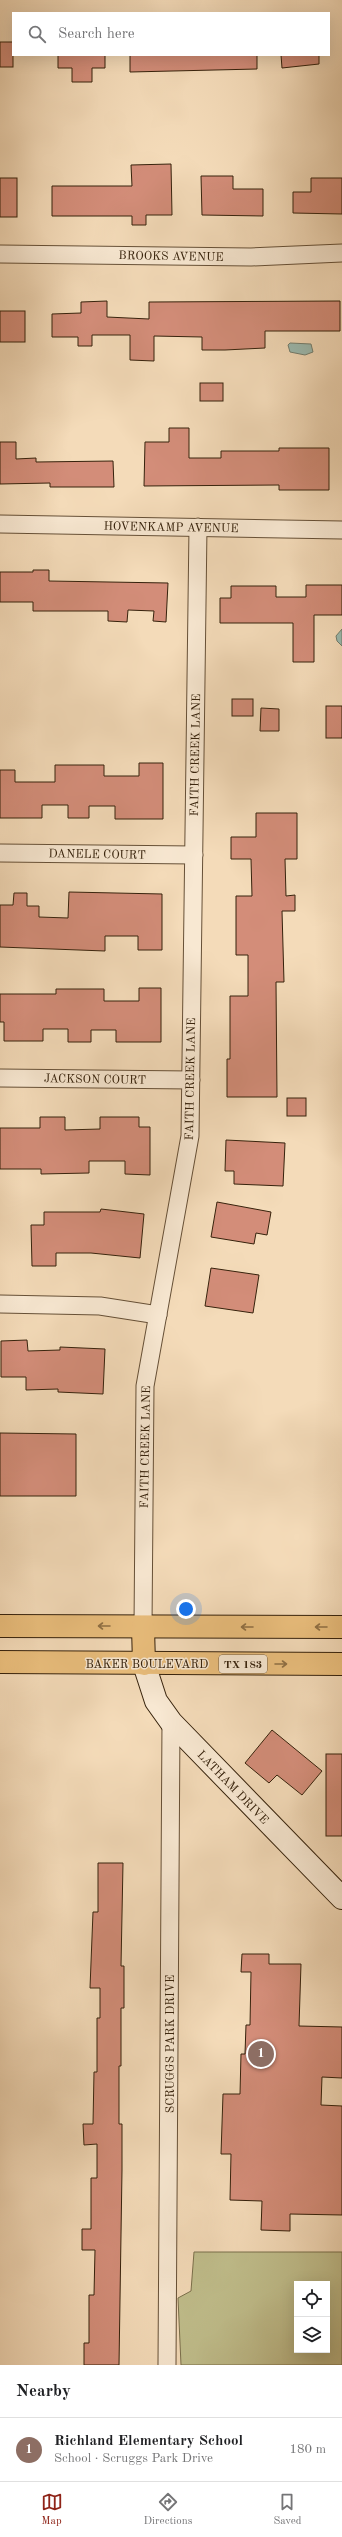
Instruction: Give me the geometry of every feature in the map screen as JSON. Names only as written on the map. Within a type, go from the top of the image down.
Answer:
[{"type":"main road","points":[[0,1626],[342,1627]]},
{"type":"main road","points":[[143,1627],[144,1664]]},
{"type":"main road","name":"BAKER BOULEVARD","points":[[0,1662],[342,1664]]},
{"type":"street","name":"BROOKS AVENUE","points":[[0,254],[252,257],[342,253]]},
{"type":"street","name":"HOVENKAMP AVENUE","points":[[0,524],[342,530]]},
{"type":"street","name":"FAITH CREEK LANE","points":[[143,1627],[145,1386],[190,1136],[198,527]]},
{"type":"street","name":"DANELE COURT","points":[[0,853],[194,855]]},
{"type":"street","name":"JACKSON COURT","points":[[0,1078],[191,1080]]},
{"type":"street","points":[[0,1304],[100,1306],[158,1315]]},
{"type":"street","name":"LATHAM DRIVE","points":[[144,1664],[156,1701],[171,1722],[342,1898]]},
{"type":"street","name":"SCRUGGS PARK DRIVE","points":[[167,2365],[171,1722]]},
{"type":"shaded area","points":[[194,2252],[342,2252],[342,2365],[181,2365],[178,2298],[191,2291]]},
{"type":"water","points":[[290,343],[311,344],[313,352],[305,355],[290,352],[288,345]]},
{"type":"water","points":[[342,629],[342,646],[337,641],[336,636]]},
{"type":"building","points":[[0,42],[12,42],[13,67],[0,67]]},
{"type":"building","points":[[58,56],[105,56],[105,68],[92,68],[92,82],[72,82],[72,68],[58,68]]},
{"type":"building","points":[[130,56],[257,56],[257,69],[130,72]]},
{"type":"building","points":[[281,56],[319,56],[319,64],[282,68]]},
{"type":"building","points":[[171,164],[172,215],[146,215],[146,225],[132,225],[132,216],[52,216],[52,186],[132,186],[131,165]]},
{"type":"building","points":[[201,176],[233,176],[233,189],[263,189],[263,216],[202,215]]},
{"type":"building","points":[[0,178],[17,178],[17,217],[0,217]]},
{"type":"building","points":[[311,178],[342,178],[342,214],[293,213],[293,192],[311,192]]},
{"type":"building","points":[[107,301],[107,317],[149,319],[149,302],[340,301],[340,331],[265,331],[265,348],[225,350],[202,350],[202,337],[154,336],[154,361],[130,360],[130,335],[92,335],[92,346],[78,346],[78,337],[52,337],[52,314],[81,313],[81,302]]},
{"type":"building","points":[[0,311],[25,311],[25,342],[0,342]]},
{"type":"building","points":[[200,383],[223,383],[223,401],[200,401]]},
{"type":"building","points":[[169,428],[189,428],[189,458],[221,458],[221,451],[279,451],[279,448],[329,448],[329,490],[279,490],[279,485],[144,486],[145,442],[169,442]]},
{"type":"building","points":[[0,442],[16,442],[16,459],[36,458],[36,462],[113,461],[114,487],[50,487],[50,483],[0,484]]},
{"type":"building","points":[[33,570],[49,570],[49,581],[168,583],[166,622],[153,621],[154,611],[128,610],[127,622],[108,621],[108,611],[33,611],[33,602],[0,602],[0,572],[33,572]]},
{"type":"building","points":[[306,585],[342,585],[342,615],[314,615],[314,662],[293,662],[293,623],[220,623],[220,598],[231,598],[231,586],[276,586],[276,597],[306,597]]},
{"type":"building","points":[[232,699],[253,699],[253,716],[232,716]]},
{"type":"building","points":[[326,706],[342,706],[342,738],[326,738]]},
{"type":"building","points":[[261,708],[279,709],[279,731],[260,731]]},
{"type":"building","points":[[139,763],[163,763],[163,819],[115,819],[115,806],[89,806],[89,818],[68,818],[68,805],[42,805],[42,818],[0,818],[0,770],[15,770],[15,782],[55,782],[55,765],[104,765],[104,776],[139,776]]},
{"type":"building","points":[[256,813],[297,813],[297,859],[285,859],[286,896],[295,895],[295,911],[282,911],[284,982],[276,982],[277,1097],[227,1097],[227,1059],[230,1059],[230,996],[248,996],[248,955],[236,955],[236,896],[252,896],[251,859],[231,859],[231,837],[256,837]]},
{"type":"building","points":[[69,892],[162,894],[162,950],[138,950],[138,936],[105,936],[105,951],[0,947],[0,905],[13,905],[14,893],[27,893],[27,906],[39,906],[39,917],[68,918]]},
{"type":"building","points":[[139,988],[161,988],[161,1042],[116,1042],[116,1030],[91,1030],[91,1042],[68,1042],[68,1029],[43,1029],[43,1041],[4,1041],[4,1022],[0,1022],[0,994],[56,994],[56,989],[104,989],[104,1001],[139,1001]]},
{"type":"building","points":[[287,1098],[306,1098],[306,1116],[287,1116]]},
{"type":"building","points":[[40,1117],[65,1117],[65,1130],[100,1129],[100,1117],[139,1117],[139,1127],[150,1127],[150,1175],[125,1174],[125,1161],[89,1161],[89,1173],[41,1174],[41,1169],[0,1169],[0,1128],[40,1128]]},
{"type":"building","points":[[226,1140],[285,1143],[283,1186],[234,1184],[234,1171],[225,1171]]},
{"type":"building","points":[[217,1202],[271,1212],[267,1235],[256,1233],[254,1244],[211,1237]]},
{"type":"building","points":[[101,1209],[144,1214],[140,1258],[91,1253],[56,1253],[56,1266],[32,1266],[31,1225],[44,1225],[44,1212],[100,1212]]},
{"type":"building","points":[[211,1268],[259,1275],[253,1313],[205,1306]]},
{"type":"building","points":[[27,1340],[28,1351],[60,1350],[60,1347],[105,1349],[103,1394],[58,1392],[58,1389],[26,1390],[26,1377],[1,1377],[1,1341]]},
{"type":"building","points":[[0,1433],[76,1434],[76,1496],[0,1496]]},
{"type":"building","points":[[272,1730],[322,1771],[302,1795],[277,1775],[269,1783],[245,1763]]},
{"type":"building","points":[[326,1754],[342,1754],[342,1836],[326,1836]]},
{"type":"building","points":[[98,1863],[123,1863],[121,1966],[124,1966],[124,2008],[121,2008],[121,2066],[119,2066],[119,2124],[122,2124],[122,2170],[119,2365],[84,2365],[84,2343],[89,2343],[89,2295],[94,2295],[95,2250],[82,2250],[82,2229],[91,2229],[91,2178],[97,2178],[97,2144],[84,2145],[83,2124],[93,2124],[94,2072],[97,2072],[97,2018],[100,2018],[100,1988],[90,1988],[93,1912],[98,1912]]},
{"type":"building","points":[[242,1954],[269,1954],[269,1964],[301,1964],[299,2026],[342,2027],[342,2078],[322,2077],[321,2105],[342,2106],[342,2215],[290,2214],[290,2231],[261,2230],[262,2201],[230,2200],[231,2154],[221,2154],[223,2094],[240,2094],[241,2054],[245,2054],[246,2025],[250,2025],[251,1972],[241,1972]]},
{"type":"place","name":"Richland Elementary School","points":[[261,2054]]}]
